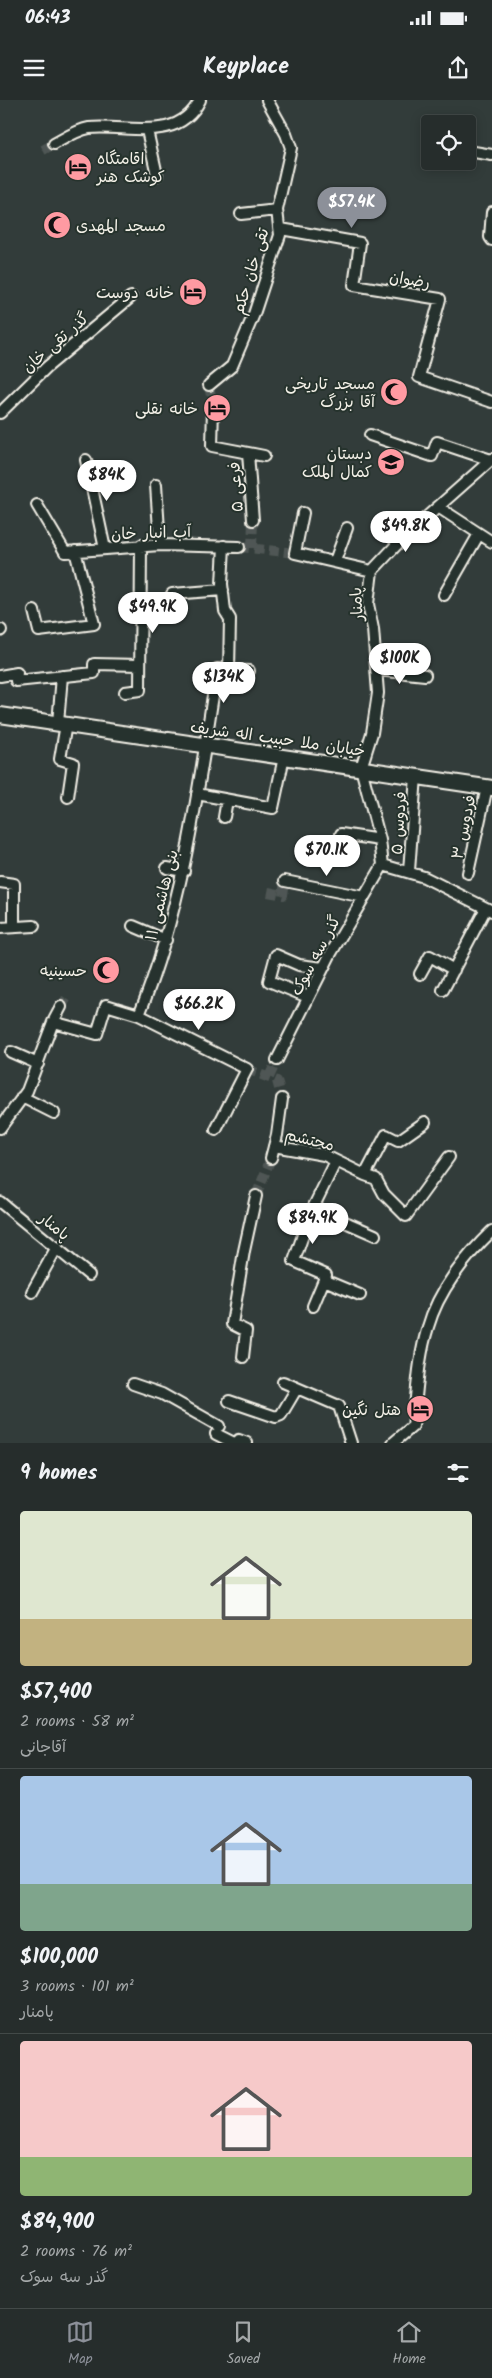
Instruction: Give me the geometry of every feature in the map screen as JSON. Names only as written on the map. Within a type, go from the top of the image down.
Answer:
[{"type":"main road","name":"خیابان ملا حبیب اله شریف","points":[[0,715],[489,787]]},
{"type":"street","points":[[54,144],[87,128],[147,130],[165,127],[188,117],[200,100]]},
{"type":"street","name":"تقی خان حکم","points":[[209,385],[232,366],[265,284],[281,229],[278,210],[291,148],[286,134],[267,100]]},
{"type":"street","points":[[147,130],[157,175]]},
{"type":"street","points":[[476,152],[492,155]]},
{"type":"street","points":[[241,214],[278,210]]},
{"type":"street","points":[[492,212],[490,237],[492,240]]},
{"type":"street","name":"رضوان","points":[[281,229],[360,244],[351,283],[440,299],[419,377],[492,402]]},
{"type":"street","name":"گذر تقی خان","points":[[0,413],[47,367],[131,297]]},
{"type":"street","name":"فرعی ۵","points":[[213,407],[212,446],[264,456]]},
{"type":"street","points":[[370,436],[432,456],[437,442],[492,459]]},
{"type":"street","name":"فرعی ۵","points":[[248,452],[253,520]]},
{"type":"street","name":"پامنار","points":[[361,768],[370,746],[377,706],[377,670],[368,604],[372,571],[404,537],[492,459]]},
{"type":"street","points":[[86,460],[105,549]]},
{"type":"street","points":[[156,485],[160,545]]},
{"type":"street","points":[[34,610],[39,631],[94,624],[70,552],[37,505]]},
{"type":"street","points":[[438,507],[492,542]]},
{"type":"street","points":[[303,513],[296,553],[372,571]]},
{"type":"street","points":[[335,561],[347,528]]},
{"type":"street","points":[[444,595],[479,534]]},
{"type":"street","points":[[125,692],[140,690],[141,545]]},
{"type":"street","name":"آب انبار خان","points":[[70,552],[141,545],[239,547]]},
{"type":"street","points":[[224,546],[223,590],[226,611],[230,619],[229,670],[249,671]]},
{"type":"street","points":[[172,594],[223,590]]},
{"type":"street","points":[[0,676],[17,673],[16,681],[94,673],[94,664],[140,665]]},
{"type":"street","name":"بنی هاشمی ۱۱","points":[[139,1014],[157,970],[184,871],[217,669],[229,670]]},
{"type":"street","points":[[377,670],[425,675]]},
{"type":"street","points":[[62,676],[60,759],[73,763],[68,797]]},
{"type":"street","points":[[197,794],[274,808],[284,757]]},
{"type":"street","points":[[361,768],[380,840],[383,865],[409,871],[489,910],[443,990]]},
{"type":"street","name":"فردوس ۵","points":[[409,871],[416,776]]},
{"type":"street","name":"فردوس ۳","points":[[468,873],[489,787]]},
{"type":"street","points":[[224,817],[227,800]]},
{"type":"street","points":[[341,834],[380,840]]},
{"type":"street","name":"گذر سه سوک","points":[[277,1060],[308,997],[383,865]]},
{"type":"street","points":[[167,868],[184,871]]},
{"type":"street","points":[[285,881],[364,897]]},
{"type":"street","points":[[0,882],[14,884],[14,927]]},
{"type":"street","points":[[0,928],[34,926]]},
{"type":"street","points":[[133,926],[166,940]]},
{"type":"street","points":[[308,997],[269,981],[276,955],[299,965],[324,968]]},
{"type":"street","points":[[420,974],[430,956],[454,970]]},
{"type":"street","points":[[53,1022],[97,1034],[106,1005],[139,1014],[247,1069],[216,1130]]},
{"type":"street","points":[[1,1124],[22,1097],[38,1064],[53,1022],[61,1007]]},
{"type":"street","points":[[11,1052],[38,1064]]},
{"type":"street","points":[[22,1097],[54,1113]]},
{"type":"street","points":[[271,1158],[282,1099]]},
{"type":"street","points":[[365,1175],[386,1135],[398,1140],[425,1122]]},
{"type":"street","name":"محتشم","points":[[274,1146],[324,1155],[376,1179],[384,1194],[406,1216],[448,1157]]},
{"type":"street","points":[[313,1306],[326,1275],[294,1261],[313,1208],[336,1161]]},
{"type":"street","points":[[243,1357],[246,1331],[232,1324],[244,1251],[256,1196]]},
{"type":"street","name":"پامنار","points":[[0,1202],[89,1275]]},
{"type":"street","points":[[313,1208],[375,1234]]},
{"type":"street","points":[[393,1443],[413,1426],[424,1343],[435,1309],[459,1270],[492,1231]]},
{"type":"street","points":[[32,1292],[57,1247]]},
{"type":"street","points":[[324,1280],[360,1294]]},
{"type":"street","points":[[283,1382],[339,1406],[351,1443]]},
{"type":"street","points":[[133,1384],[162,1394],[236,1443],[239,1440],[248,1443]]},
{"type":"street","points":[[230,1401],[276,1417],[282,1415],[297,1388]]},
{"type":"tunnel","points":[[43,150],[54,144]]},
{"type":"tunnel","points":[[209,385],[213,407]]},
{"type":"tunnel","points":[[252,548],[253,520]]},
{"type":"tunnel","points":[[239,547],[295,553]]},
{"type":"tunnel","points":[[268,892],[283,895],[285,881]]},
{"type":"tunnel","points":[[61,1007],[68,996]]},
{"type":"tunnel","points":[[269,1077],[277,1060]]},
{"type":"tunnel","points":[[247,1069],[277,1081],[282,1099]]},
{"type":"tunnel","points":[[256,1196],[271,1158]]},
{"type":"place","name":"اقامتگاه کوشک هنر","points":[[78,167]]},
{"type":"place","name":"مسجد المهدی","points":[[57,225]]},
{"type":"place","name":"خانه دوست","points":[[193,292]]},
{"type":"place","name":"مسجد تاریخی آقا بزرگ","points":[[394,392]]},
{"type":"place","name":"خانه نقلی","points":[[217,408]]},
{"type":"place","name":"دبستان کمال الملک","points":[[391,462]]},
{"type":"place","name":"حسینیه","points":[[106,970]]},
{"type":"place","name":"هتل نگین","points":[[420,1409]]}]
